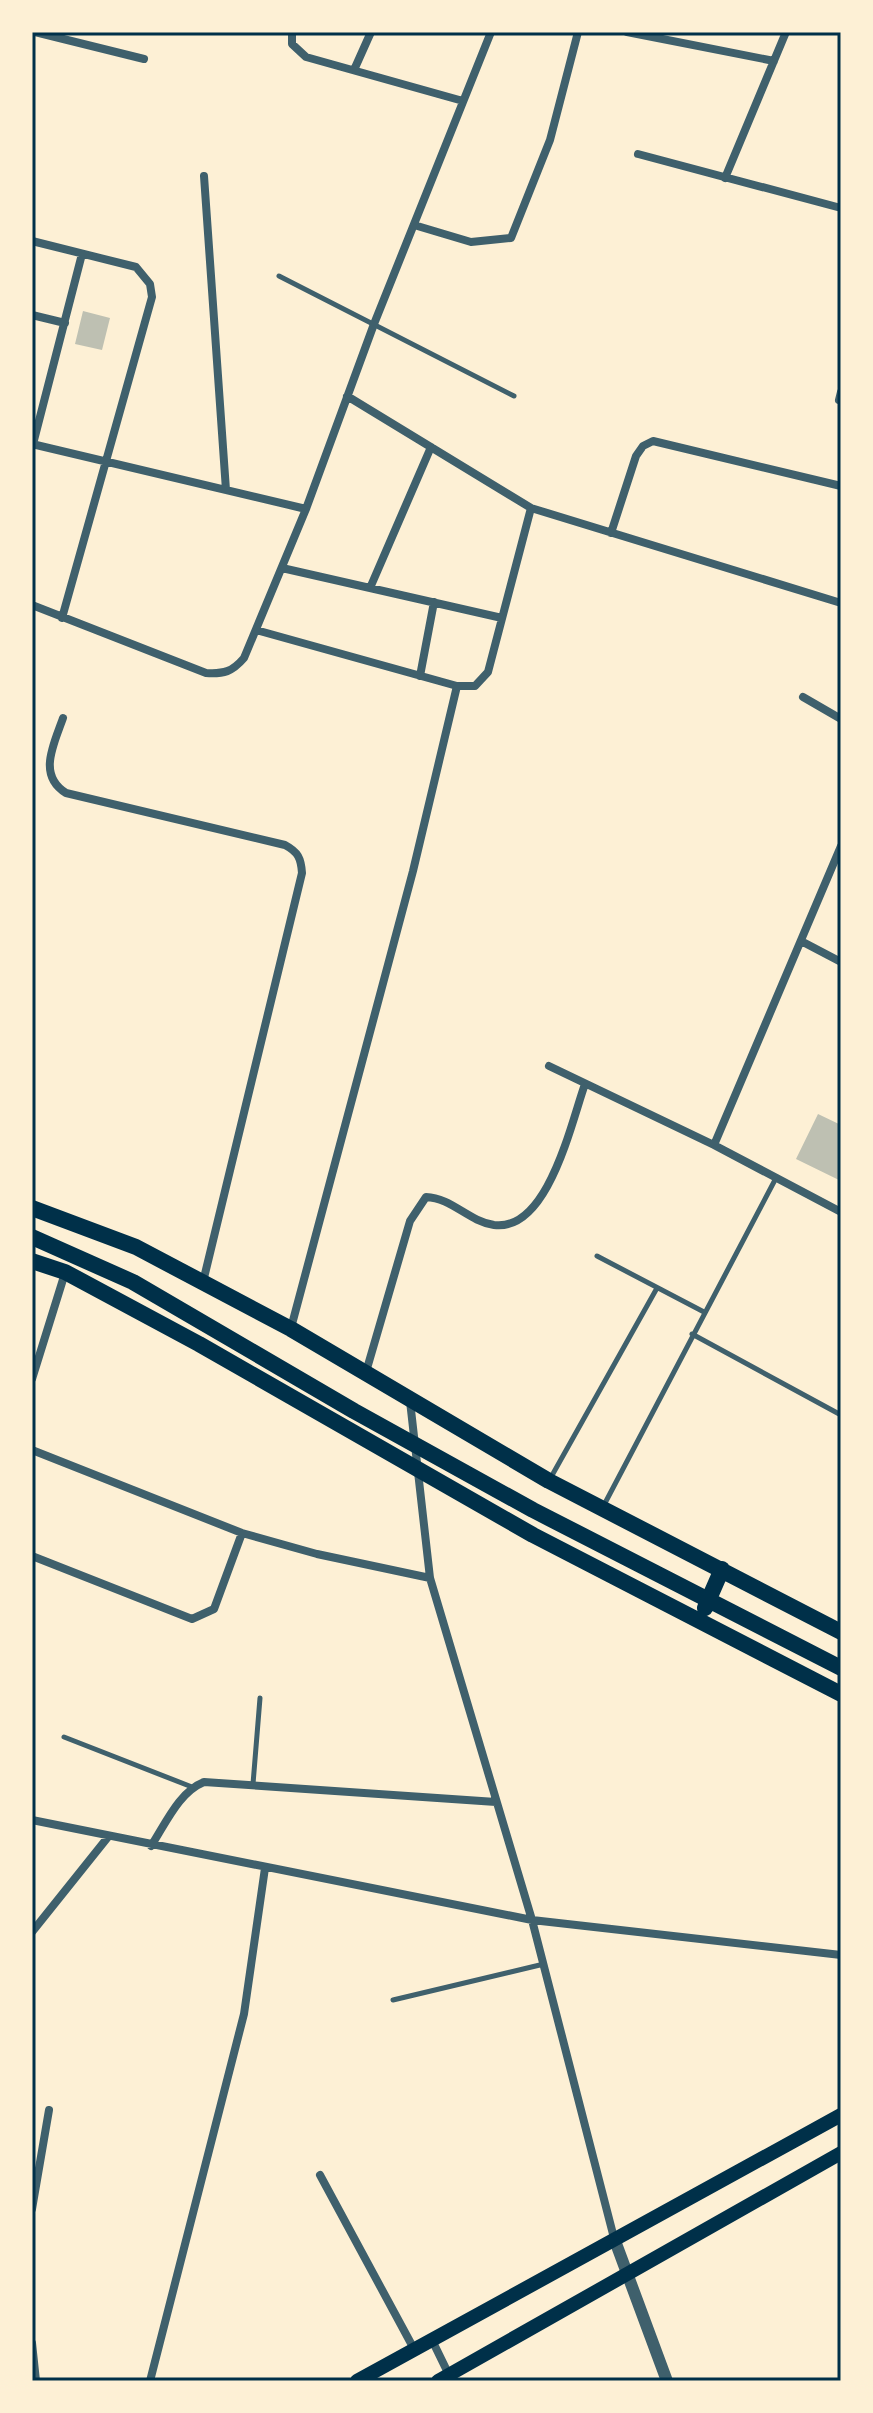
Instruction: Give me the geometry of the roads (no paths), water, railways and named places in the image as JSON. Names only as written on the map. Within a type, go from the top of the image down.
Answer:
[{"type":"main road","points":[[32,1208],[136,1247],[291,1329],[549,1481],[841,1632]]},
{"type":"main road","points":[[32,1237],[133,1282],[533,1510],[841,1668]]},
{"type":"main road","points":[[32,1261],[65,1272],[533,1535],[841,1694]]},
{"type":"main road","points":[[700,1620],[722,1569]]},
{"type":"main road","points":[[357,2381],[841,2115]]},
{"type":"main road","points":[[446,2379],[841,2153]]},
{"type":"street","points":[[35,32],[144,59]]},
{"type":"street","points":[[292,32],[292,44],[306,57],[463,101]]},
{"type":"street","points":[[354,70],[371,32]]},
{"type":"street","points":[[32,605],[206,673],[222,674],[235,669],[244,658],[306,509],[374,324],[491,32]]},
{"type":"street","points":[[414,225],[471,242],[511,238],[550,140],[578,32]]},
{"type":"street","points":[[627,32],[774,61]]},
{"type":"street","points":[[725,178],[786,32]]},
{"type":"street","points":[[638,154],[841,208]]},
{"type":"street","points":[[204,176],[226,490]]},
{"type":"street","points":[[32,241],[136,267],[150,284],[152,297],[62,618]]},
{"type":"street","points":[[82,254],[32,444],[306,509]]},
{"type":"street","points":[[32,315],[65,323]]},
{"type":"street","points":[[347,396],[531,508],[841,603]]},
{"type":"street","points":[[611,533],[636,456],[643,446],[653,441],[841,486]]},
{"type":"street","points":[[370,588],[431,447]]},
{"type":"street","points":[[256,630],[457,686],[468,688],[484,681],[531,508]]},
{"type":"street","points":[[282,568],[502,618]]},
{"type":"street","points":[[420,676],[434,602]]},
{"type":"street","points":[[291,1329],[413,871],[457,686]]},
{"type":"street","points":[[803,697],[841,719]]},
{"type":"street","points":[[63,718],[49,770],[55,787],[66,793],[285,845],[296,851],[301,860],[302,873],[203,1283]]},
{"type":"street","points":[[714,1145],[840,853]]},
{"type":"street","points":[[801,941],[841,962]]},
{"type":"street","points":[[549,1066],[714,1145],[841,1212]]},
{"type":"street","points":[[366,1372],[410,1221],[418,1205],[426,1197],[441,1198],[484,1223],[497,1226],[528,1214],[543,1197],[585,1084]]},
{"type":"street","points":[[32,1379],[65,1272]]},
{"type":"street","points":[[410,1400],[430,1578],[532,1920],[614,2238],[667,2381]]},
{"type":"street","points":[[32,1450],[242,1533],[317,1554],[430,1578]]},
{"type":"street","points":[[32,1556],[192,1619],[214,1609],[242,1533]]},
{"type":"street","points":[[151,1846],[192,1787],[204,1782],[496,1802]]},
{"type":"street","points":[[32,1820],[532,1920],[841,1955]]},
{"type":"street","points":[[32,1932],[108,1837]]},
{"type":"street","points":[[150,2381],[244,2014],[265,1868]]},
{"type":"street","points":[[32,2209],[49,2110]]},
{"type":"street","points":[[320,2175],[414,2349]]},
{"type":"street","points":[[432,2340],[446,2379]]},
{"type":"street","points":[[32,2343],[36,2381]]},
{"type":"lane","points":[[279,276],[514,396]]},
{"type":"lane","points":[[603,1507],[777,1177]]},
{"type":"lane","points":[[597,1256],[704,1312]]},
{"type":"lane","points":[[549,1481],[657,1288]]},
{"type":"lane","points":[[692,1334],[841,1415]]},
{"type":"lane","points":[[253,1784],[260,1698]]},
{"type":"lane","points":[[64,1737],[192,1787]]},
{"type":"lane","points":[[393,2000],[544,1964]]}]
